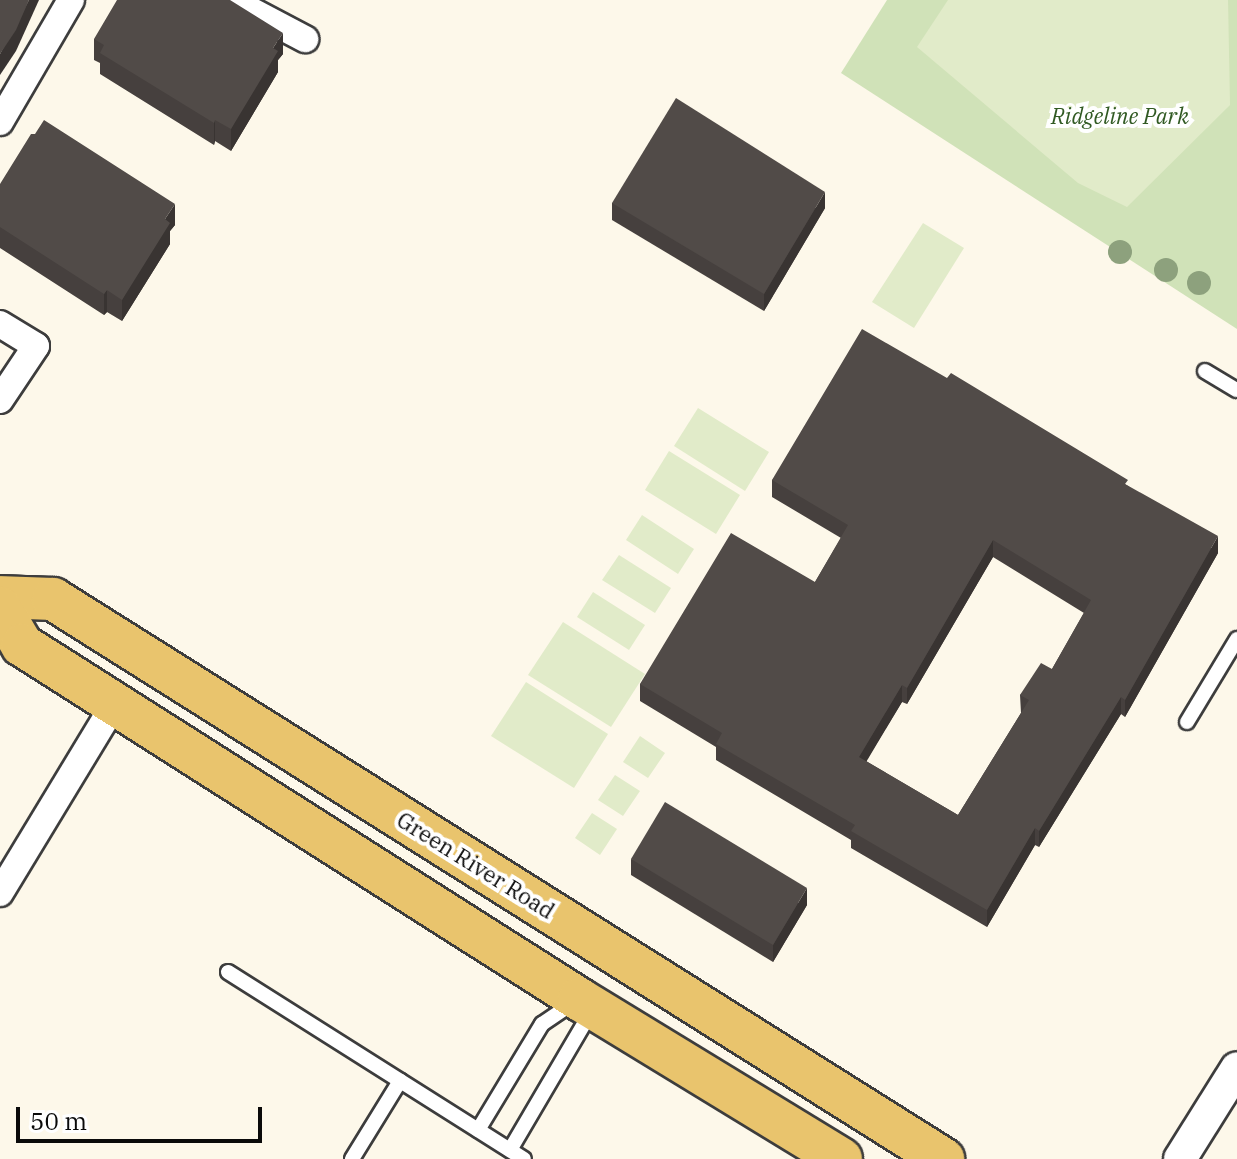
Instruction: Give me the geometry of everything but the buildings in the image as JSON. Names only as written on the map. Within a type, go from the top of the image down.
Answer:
[{"type":"main road","name":"Green River Road","points":[[0,597],[53,599],[943,1159]]},
{"type":"main road","points":[[0,608],[22,645],[587,1003],[841,1159]]},
{"type":"main road","points":[[114,705],[219,702]]},
{"type":"main road","points":[[587,1003],[648,974]]},
{"type":"street","points":[[0,122],[71,0]]},
{"type":"street","points":[[231,0],[305,39]]},
{"type":"street","points":[[0,324],[36,346],[0,400]]},
{"type":"street","points":[[0,893],[114,705]]},
{"type":"street","points":[[1180,1159],[1237,1068]]},
{"type":"lane","points":[[1205,371],[1237,390]]},
{"type":"lane","points":[[1187,722],[1237,639]]},
{"type":"lane","points":[[228,972],[524,1159]]},
{"type":"lane","points":[[478,1130],[542,1024],[587,1003]]},
{"type":"lane","points":[[510,1150],[587,1003]]},
{"type":"lane","points":[[352,1159],[400,1081]]},
{"type":"green space","name":"Ridgeline Park","points":[[887,0],[1237,0],[1237,329],[841,73]]},
{"type":"green space","points":[[948,0],[1228,0],[1230,105],[1127,207],[1078,183],[917,47]]},
{"type":"green space","points":[[923,223],[964,248],[914,328],[872,302]]},
{"type":"green space","points":[[698,408],[769,452],[745,491],[674,446]]},
{"type":"green space","points":[[669,451],[740,495],[716,534],[645,490]]},
{"type":"green space","points":[[642,515],[694,549],[678,574],[626,540]]},
{"type":"green space","points":[[619,555],[671,588],[655,613],[602,580]]},
{"type":"green space","points":[[593,592],[645,625],[629,650],[577,617]]},
{"type":"green space","points":[[563,622],[645,674],[611,727],[528,675]]},
{"type":"green space","points":[[526,682],[608,734],[574,788],[491,736]]},
{"type":"green space","points":[[640,736],[665,753],[648,778],[623,762]]},
{"type":"green space","points":[[615,775],[640,791],[623,816],[598,800]]},
{"type":"green space","points":[[592,813],[617,829],[600,855],[575,838]]}]
